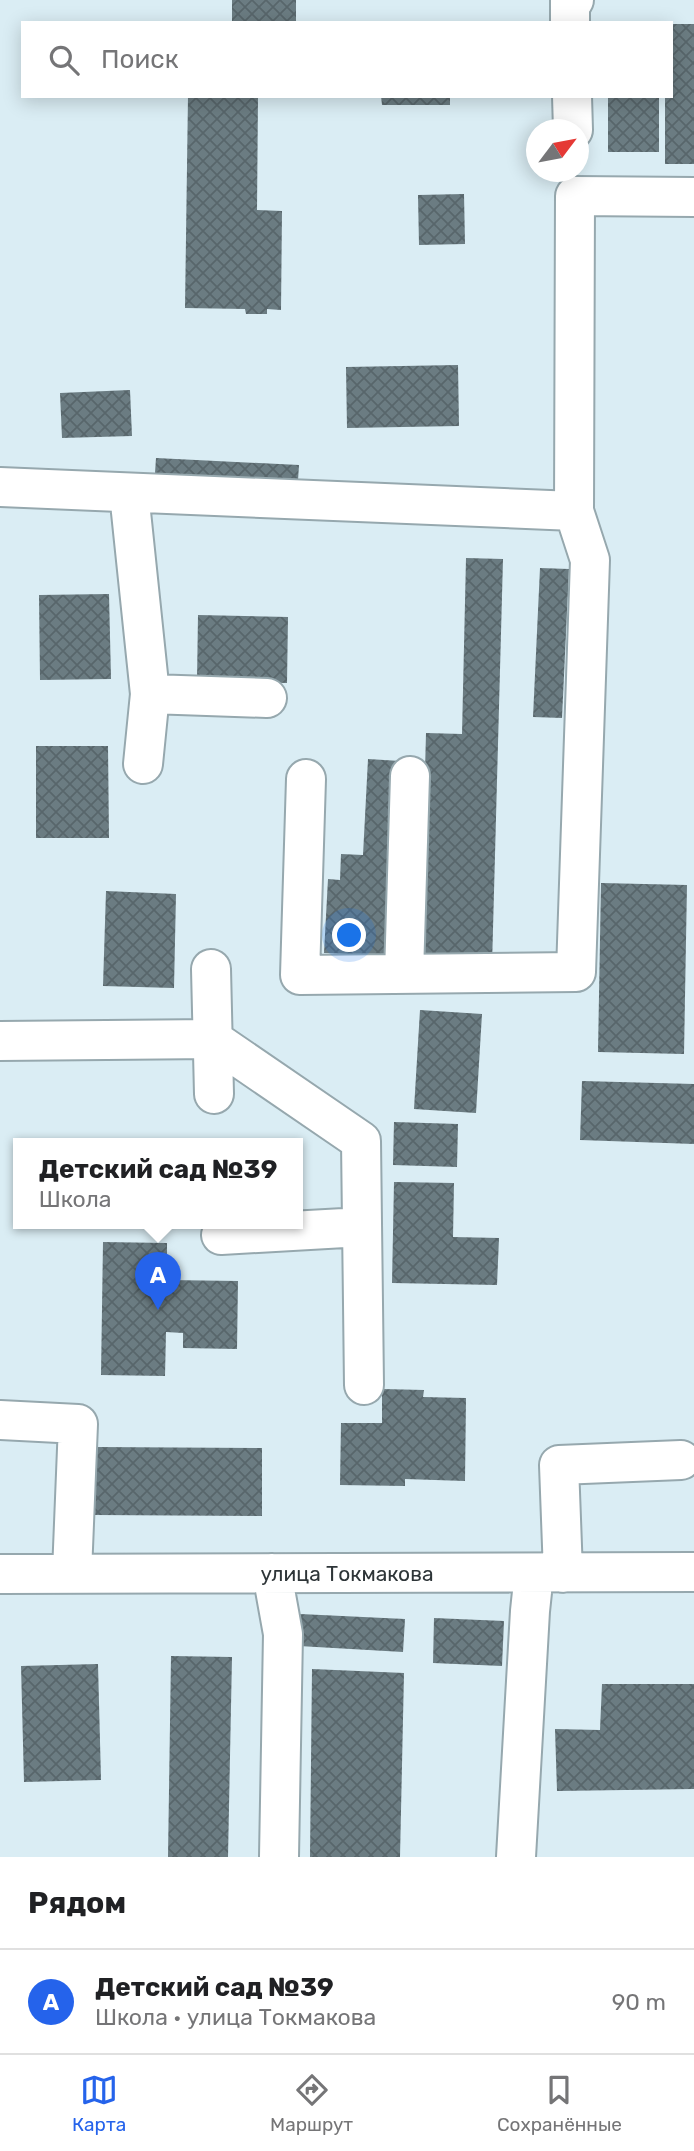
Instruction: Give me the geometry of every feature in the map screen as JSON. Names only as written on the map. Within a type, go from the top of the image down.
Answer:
[{"type":"street","points":[[570,21],[570,0],[574,0]]},
{"type":"street","points":[[572,98],[573,119]]},
{"type":"street","points":[[306,779],[300,975],[576,972],[590,560],[573,512],[574,184],[694,197]]},
{"type":"street","points":[[0,487],[573,512]]},
{"type":"street","points":[[129,493],[150,694],[143,764]]},
{"type":"street","points":[[150,694],[267,698]]},
{"type":"street","points":[[404,974],[410,776]]},
{"type":"street","points":[[211,969],[214,1094]]},
{"type":"street","points":[[0,1041],[212,1039],[361,1141],[364,1385]]},
{"type":"street","points":[[221,1235],[362,1227]]},
{"type":"street","points":[[0,1420],[78,1424],[72,1573]]},
{"type":"street","points":[[516,1857],[530,1611],[549,1573],[559,1465],[681,1460]]},
{"type":"street","name":"улица Токмакова","points":[[0,1574],[694,1572]]},
{"type":"street","points":[[272,1573],[283,1634],[279,1857]]},
{"type":"building","points":[[232,0],[296,0],[296,21],[232,21]]},
{"type":"building","points":[[673,24],[694,24],[694,164],[665,164],[665,98],[673,98]]},
{"type":"building","points":[[188,98],[258,98],[257,210],[282,211],[281,310],[267,309],[267,314],[246,314],[245,309],[185,308]]},
{"type":"building","points":[[381,98],[450,98],[450,105],[382,105]]},
{"type":"building","points":[[608,98],[659,98],[659,152],[608,152]]},
{"type":"building","points":[[464,194],[465,244],[419,245],[418,195]]},
{"type":"building","points":[[458,365],[459,426],[347,428],[346,367]]},
{"type":"building","points":[[130,390],[132,436],[62,438],[60,393]]},
{"type":"building","points":[[156,458],[299,465],[297,496],[154,488]]},
{"type":"building","points":[[466,558],[503,559],[492,966],[420,964],[426,733],[462,734]]},
{"type":"building","points":[[540,568],[569,569],[562,718],[533,717]]},
{"type":"building","points":[[109,594],[111,679],[40,680],[39,595]]},
{"type":"building","points":[[198,615],[288,617],[287,683],[197,681]]},
{"type":"building","points":[[36,746],[108,746],[109,838],[36,838]]},
{"type":"building","points":[[368,759],[400,761],[390,956],[324,953],[328,879],[340,880],[341,854],[363,855]]},
{"type":"building","points":[[601,883],[687,885],[684,1054],[598,1052]]},
{"type":"building","points":[[106,891],[176,894],[174,988],[103,986]]},
{"type":"building","points":[[420,1010],[482,1014],[476,1113],[414,1109]]},
{"type":"building","points":[[582,1081],[694,1084],[694,1144],[580,1140]]},
{"type":"building","points":[[394,1122],[458,1124],[457,1167],[393,1165]]},
{"type":"building","points":[[394,1182],[454,1183],[453,1237],[499,1238],[497,1285],[392,1283]]},
{"type":"building","points":[[103,1242],[167,1243],[167,1280],[238,1281],[237,1349],[183,1348],[183,1333],[166,1332],[165,1376],[101,1375]]},
{"type":"building","points":[[382,1389],[424,1390],[423,1397],[466,1398],[465,1481],[405,1479],[405,1486],[340,1485],[341,1423],[382,1423]]},
{"type":"building","points":[[95,1447],[262,1448],[262,1516],[95,1515]]},
{"type":"building","points":[[300,1614],[405,1619],[403,1652],[299,1646]]},
{"type":"building","points":[[434,1618],[504,1621],[502,1666],[433,1663]]},
{"type":"building","points":[[171,1656],[232,1657],[228,1857],[168,1857]]},
{"type":"building","points":[[98,1664],[101,1780],[24,1782],[21,1666]]},
{"type":"building","points":[[312,1669],[404,1673],[400,1857],[310,1857]]},
{"type":"building","points":[[602,1684],[694,1684],[694,1789],[557,1791],[555,1729],[600,1730]]},
{"type":"place","name":"Детский сад №39","points":[[158,1310]]}]
